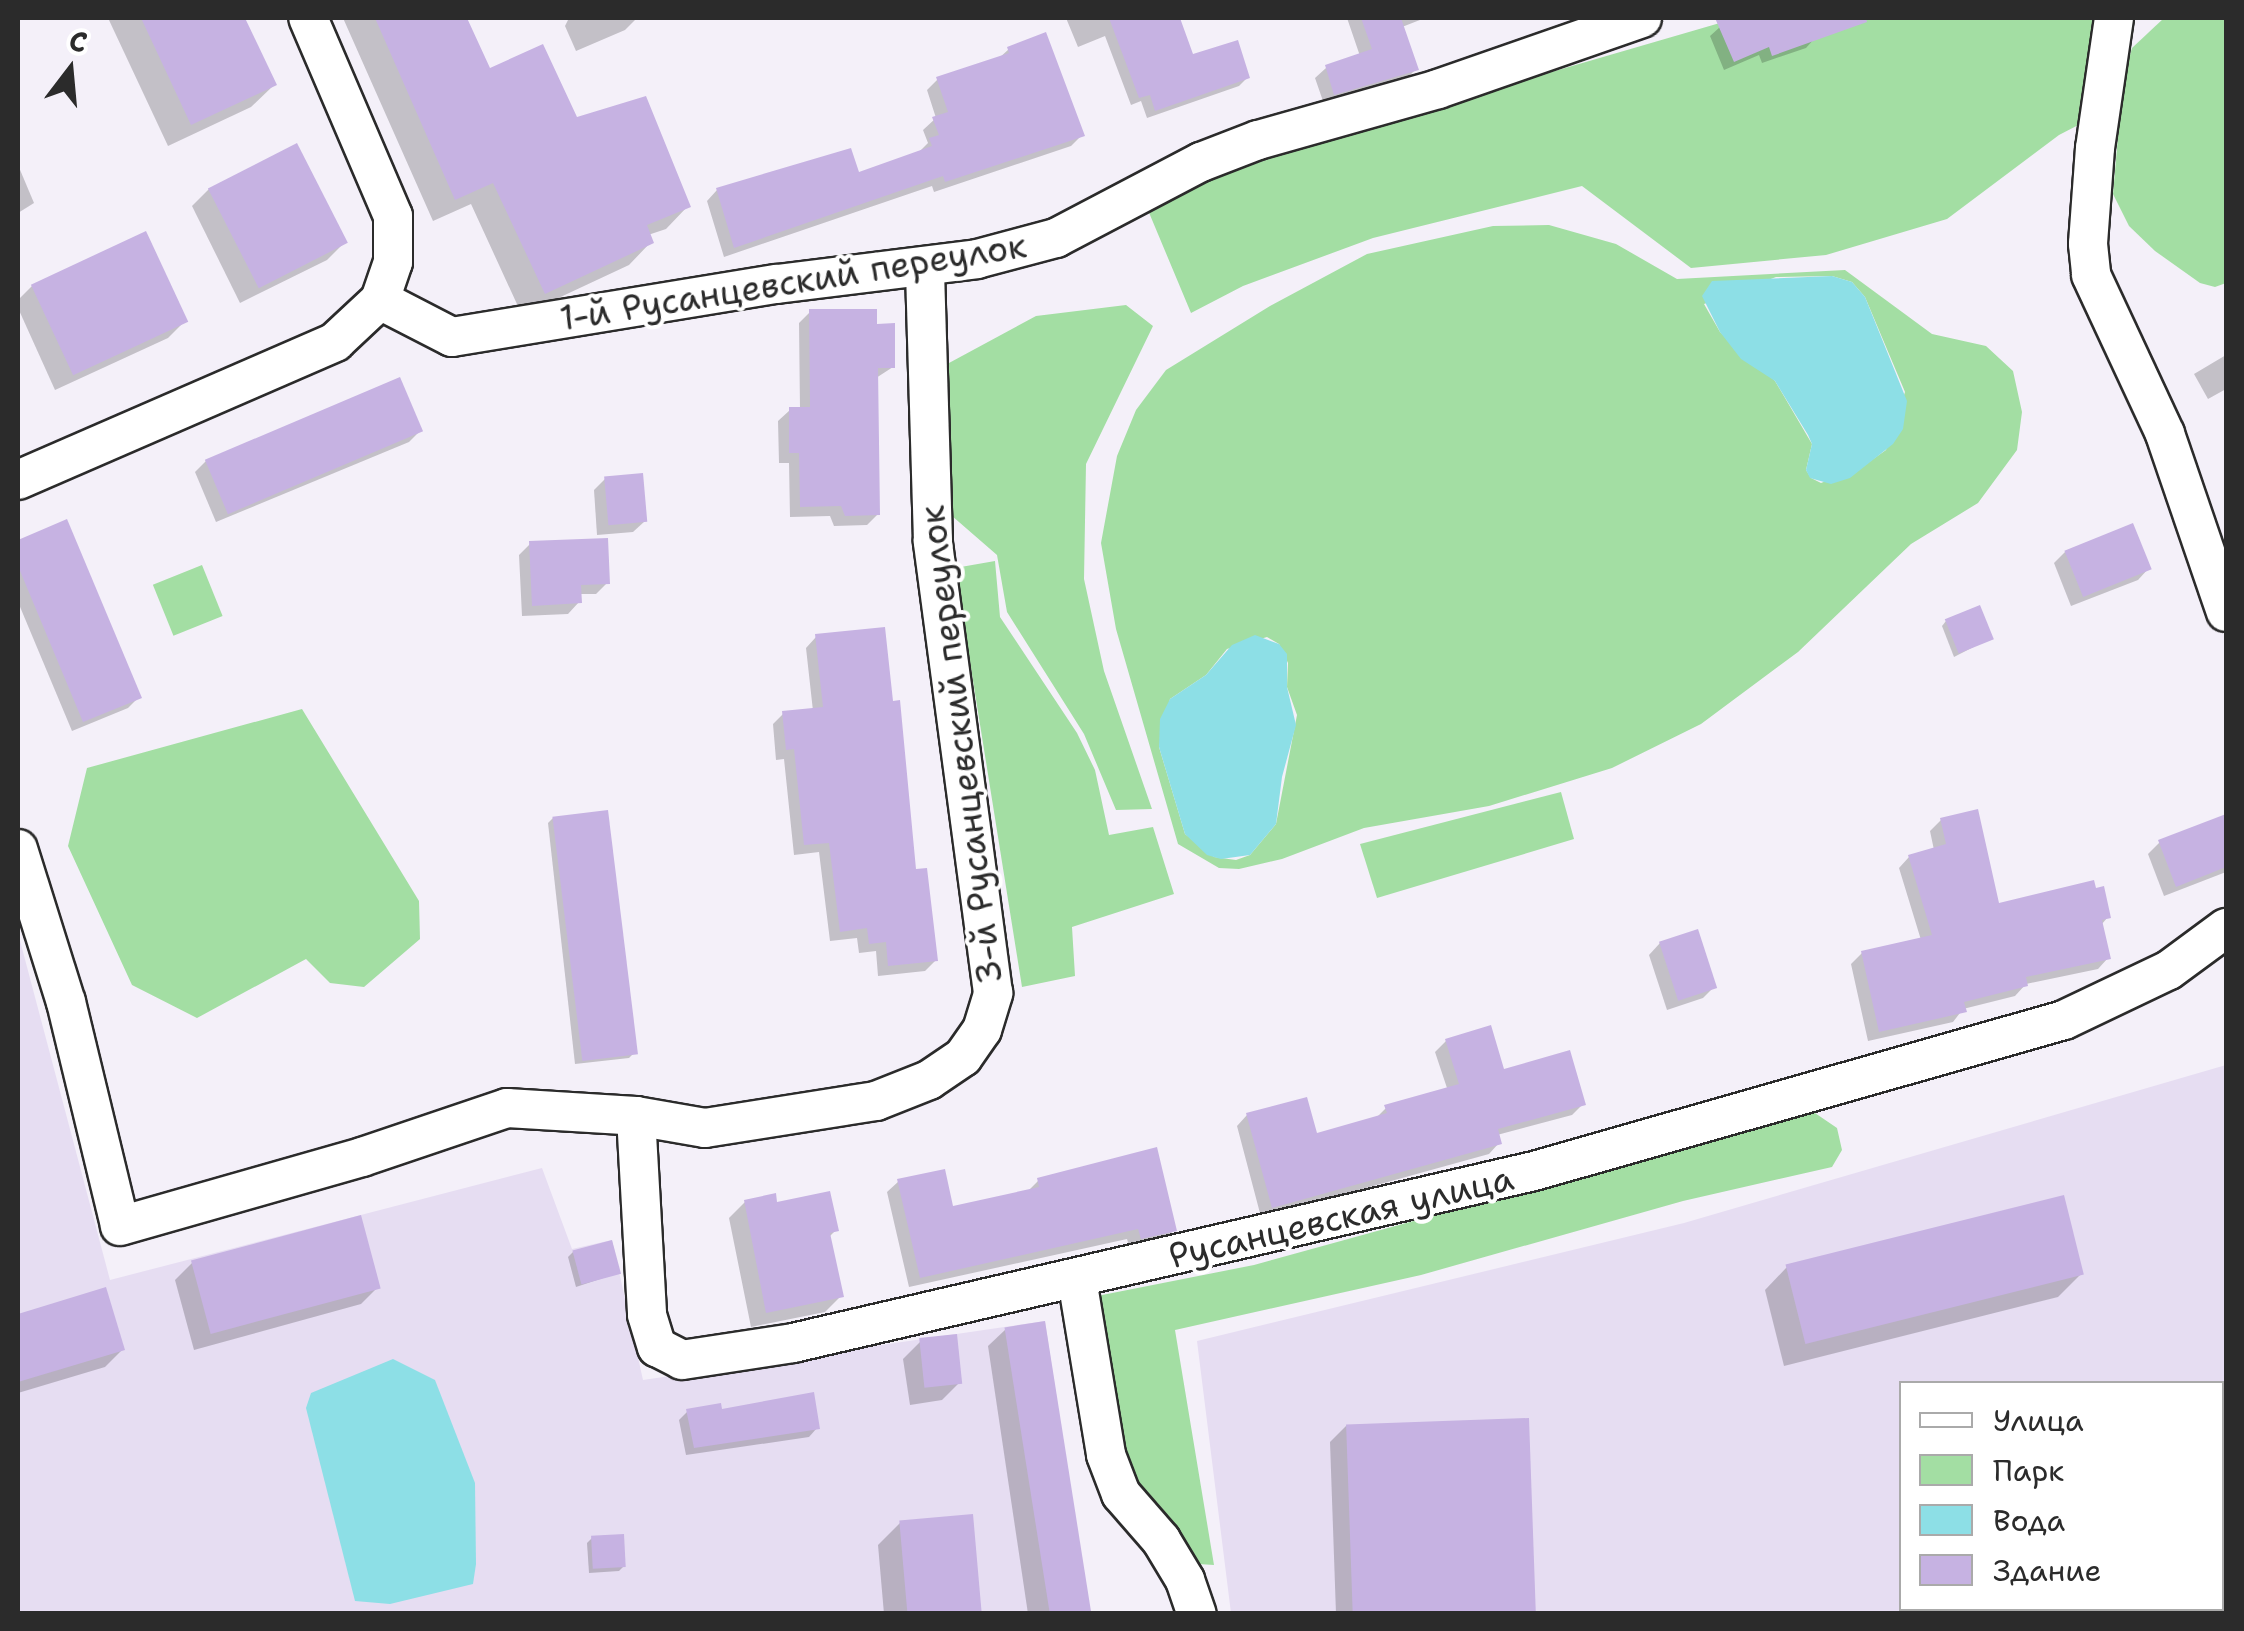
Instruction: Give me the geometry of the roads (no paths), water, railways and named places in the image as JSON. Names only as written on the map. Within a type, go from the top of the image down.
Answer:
[{"type":"street","points":[[18,480],[335,342],[380,300],[393,262],[393,216],[308,18]]},
{"type":"street","name":"1-й Русанцевский переулок","points":[[380,300],[452,337],[777,284],[977,259],[1056,238],[1215,156],[1438,89],[1642,18]]},
{"type":"street","points":[[2114,18],[2094,148],[2088,244],[2091,274],[2166,434],[2226,605]]},
{"type":"street","name":"3-й Русанцевский переулок","points":[[18,849],[66,1002],[120,1226],[362,1156],[507,1108],[636,1116],[705,1128],[876,1101],[929,1080],[963,1057],[989,1011],[992,993],[933,541],[925,266]]},
{"type":"street","name":"Русанцевская улица","points":[[636,1116],[647,1315],[657,1347],[682,1360],[793,1343],[1534,1171],[2064,1020],[2169,970],[2226,928]]},
{"type":"street","points":[[1077,1279],[1106,1455],[1121,1494],[1160,1540],[1185,1580],[1197,1614]]},
{"type":"water","points":[[1832,276],[1852,282],[1865,297],[1907,401],[1903,429],[1893,444],[1850,478],[1831,484],[1810,478],[1806,470],[1812,444],[1808,435],[1775,381],[1741,359],[1720,332],[1702,296],[1712,281]]},
{"type":"water","points":[[1255,635],[1279,644],[1287,654],[1287,687],[1296,725],[1282,777],[1276,824],[1250,855],[1221,859],[1207,855],[1185,834],[1159,747],[1160,719],[1170,699],[1206,675],[1232,645]]},
{"type":"water","points":[[393,1359],[435,1380],[475,1483],[476,1564],[473,1584],[390,1604],[355,1601],[306,1408],[311,1393]]}]
